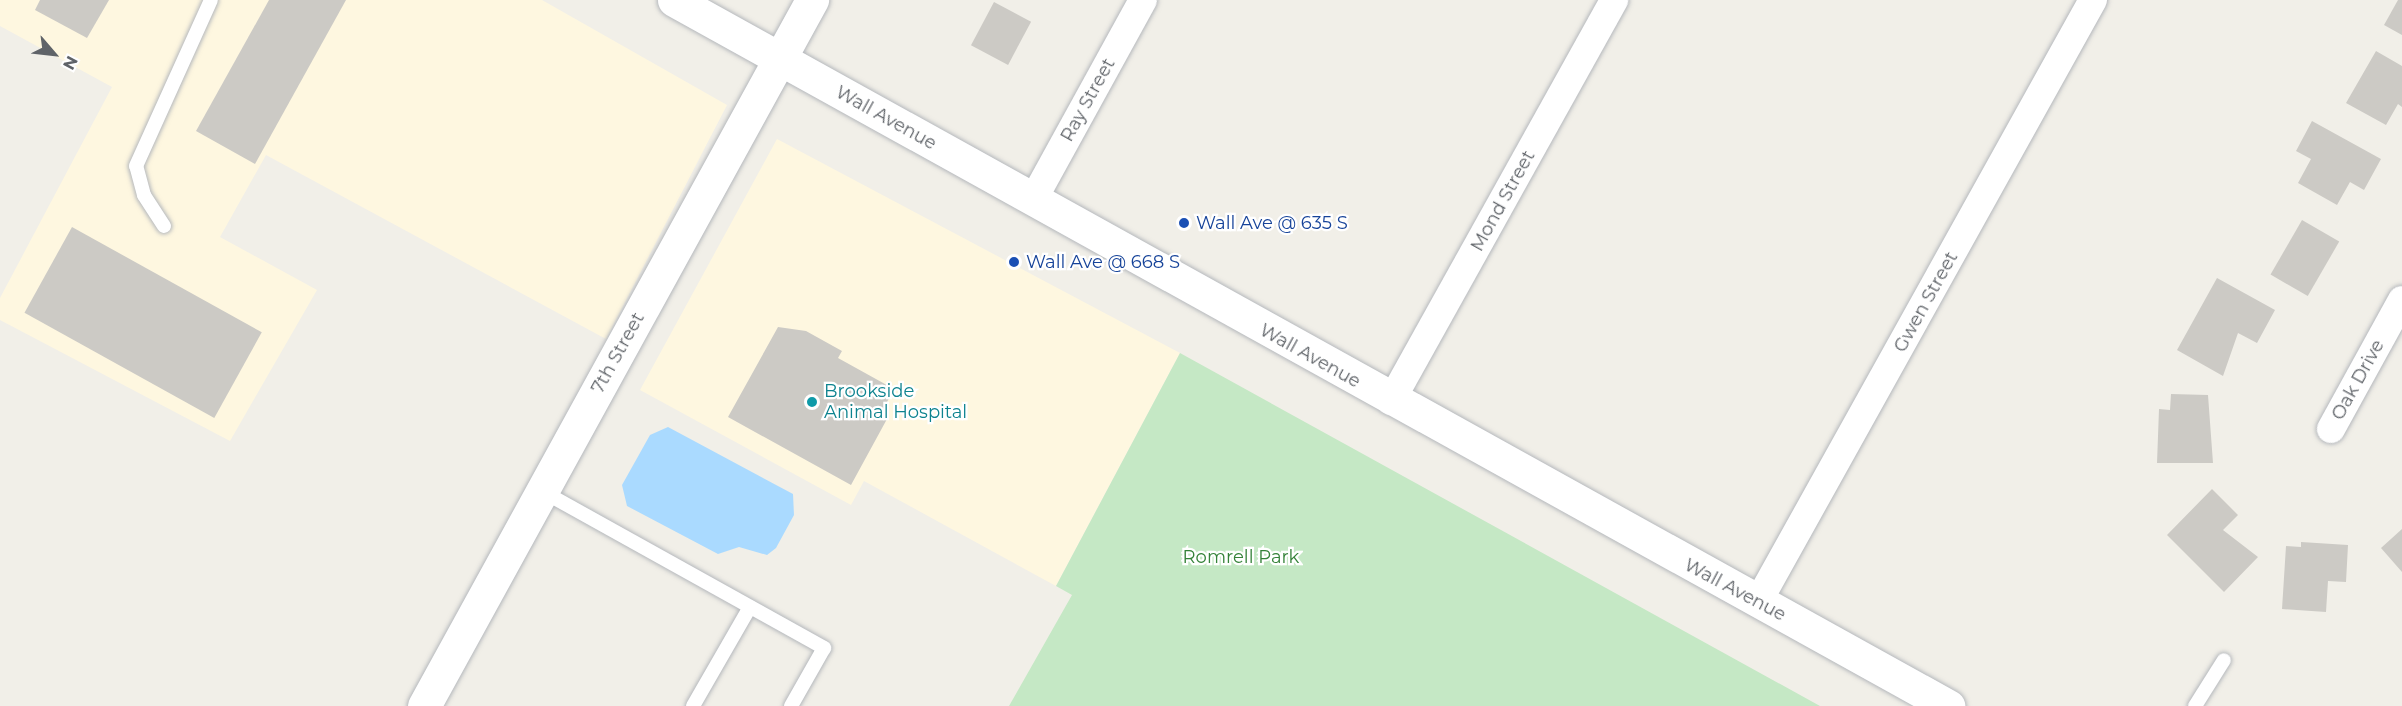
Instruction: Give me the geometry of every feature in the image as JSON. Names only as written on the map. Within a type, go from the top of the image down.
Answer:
[{"type":"main road","name":"Wall Avenue","points":[[674,0],[1391,401],[1948,706]]},
{"type":"main road","name":"7th Street","points":[[424,706],[812,0]]},
{"type":"street","name":"Ray Street","points":[[1034,200],[1143,0]]},
{"type":"street","name":"Mond Street","points":[[1391,401],[1614,0]]},
{"type":"street","name":"Gwen Street","points":[[1758,602],[2093,0]]},
{"type":"street","name":"Oak Drive","points":[[2331,429],[2402,300]]},
{"type":"lane","points":[[164,226],[144,195],[136,166],[211,0]]},
{"type":"lane","points":[[542,491],[824,648],[791,706]]},
{"type":"lane","points":[[693,706],[750,607]]},
{"type":"lane","points":[[2196,706],[2224,660]]},
{"type":"shaded area","points":[[0,0],[542,0],[727,105],[606,339],[266,155],[220,237],[317,290],[230,441],[0,320],[0,298],[112,87],[0,26]]},
{"type":"shaded area","points":[[777,139],[1180,353],[1056,586],[864,481],[851,505],[640,390]]},
{"type":"green space","name":"Romrell Park","points":[[1180,353],[1820,706],[1009,706],[1072,595],[1056,586]]},
{"type":"water","points":[[668,427],[793,494],[794,515],[776,548],[767,555],[739,547],[718,554],[627,506],[622,485],[650,435]]},
{"type":"building","points":[[40,0],[109,0],[87,38],[35,10]]},
{"type":"building","points":[[269,0],[346,0],[255,164],[196,131]]},
{"type":"building","points":[[2398,0],[2402,0],[2402,35],[2384,25]]},
{"type":"building","points":[[994,2],[1031,22],[1008,65],[971,45]]},
{"type":"building","points":[[2376,51],[2402,66],[2402,107],[2398,104],[2386,125],[2346,103]]},
{"type":"building","points":[[2312,121],[2381,159],[2364,190],[2350,182],[2337,205],[2298,183],[2311,159],[2296,151]]},
{"type":"building","points":[[2302,220],[2339,242],[2308,296],[2270,275]]},
{"type":"building","points":[[72,227],[262,332],[214,418],[24,313]]},
{"type":"building","points":[[2217,278],[2275,310],[2257,343],[2238,333],[2223,376],[2177,350]]},
{"type":"building","name":"Brookside Animal Hospital","points":[[778,327],[806,331],[842,351],[838,358],[894,389],[880,415],[887,419],[851,485],[728,417]]},
{"type":"building","points":[[2171,394],[2208,395],[2213,463],[2157,463],[2159,409],[2170,410]]},
{"type":"building","points":[[2212,489],[2238,515],[2223,530],[2258,557],[2224,592],[2167,535]]},
{"type":"building","points":[[2402,529],[2402,572],[2381,548]]},
{"type":"building","points":[[2301,542],[2348,545],[2346,582],[2328,581],[2326,612],[2282,609],[2286,546],[2301,547]]},
{"type":"place","name":"Wall Ave @ 635 S","points":[[1184,223]]},
{"type":"place","name":"Wall Ave @ 668 S","points":[[1014,262]]},
{"type":"place","name":"Brookside Animal Hospital","points":[[812,402]]}]
